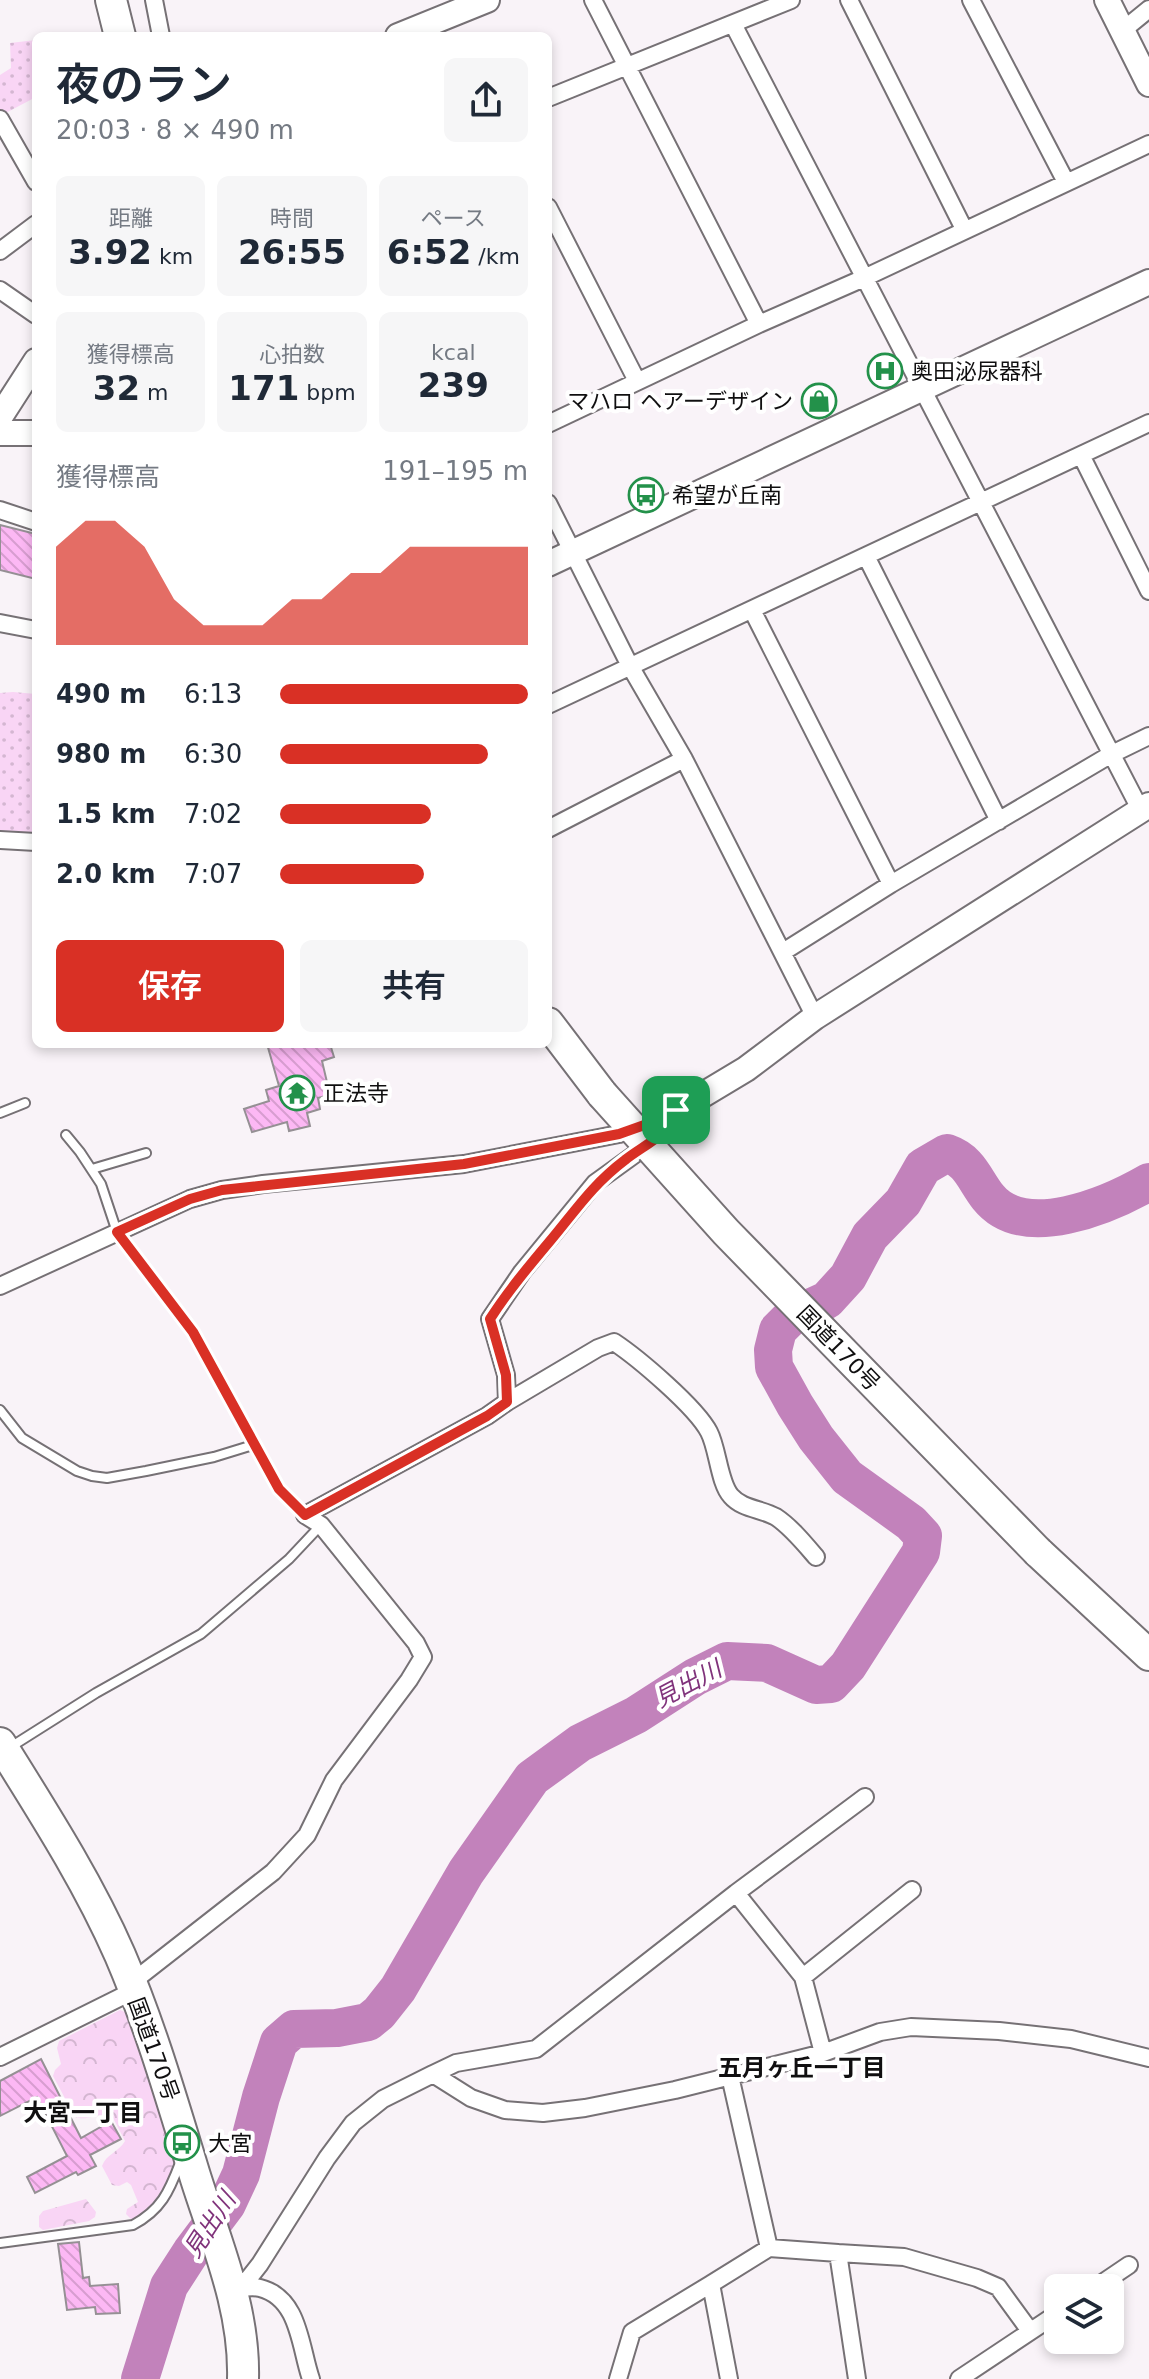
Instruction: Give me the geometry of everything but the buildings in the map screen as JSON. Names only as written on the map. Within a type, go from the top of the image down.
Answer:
[{"type":"highway","points":[[111,0],[119,32]]},
{"type":"highway","name":"国道170号","points":[[552,1028],[602,1094],[726,1232],[1038,1552],[1149,1655]]},
{"type":"highway","name":"国道170号","points":[[1,1746],[74,1863],[132,1987],[230,2281],[244,2349],[243,2379]]},
{"type":"street","points":[[154,0],[160,32]]},
{"type":"street","points":[[593,0],[759,324]]},
{"type":"street","points":[[552,96],[791,0]]},
{"type":"street","points":[[849,0],[964,229]]},
{"type":"street","points":[[971,0],[1066,182]]},
{"type":"street","points":[[1107,0],[1149,84]]},
{"type":"street","points":[[407,32],[475,2]]},
{"type":"street","points":[[1122,31],[1149,9]]},
{"type":"street","points":[[0,1286],[190,1199],[222,1190],[464,1164],[619,1134],[650,1123],[746,1069],[815,1017],[1144,807],[1110,755],[733,24]]},
{"type":"street","points":[[0,119],[32,175]]},
{"type":"street","points":[[552,422],[1149,144]]},
{"type":"street","points":[[552,215],[637,381]]},
{"type":"street","points":[[0,251],[32,227]]},
{"type":"street","points":[[552,562],[1149,282]]},
{"type":"street","points":[[0,290],[32,312]]},
{"type":"street","points":[[0,417],[32,367]]},
{"type":"street","points":[[552,703],[1149,423]]},
{"type":"street","points":[[0,433],[32,433]]},
{"type":"street","points":[[1081,455],[1149,591]]},
{"type":"street","points":[[0,510],[32,521]]},
{"type":"street","points":[[552,511],[630,666],[684,759],[815,1017]]},
{"type":"street","points":[[866,556],[999,821]]},
{"type":"street","points":[[752,610],[891,884]]},
{"type":"street","points":[[0,623],[32,629]]},
{"type":"street","points":[[783,952],[891,884],[1110,755],[1149,736]]},
{"type":"street","points":[[552,827],[684,759]]},
{"type":"street","points":[[0,840],[32,842]]},
{"type":"street","points":[[507,1402],[506,1375],[490,1319],[522,1272],[595,1183],[663,1134],[673,1121],[676,1110]]},
{"type":"street","points":[[0,2057],[132,1987],[273,1872],[307,1835],[334,1780],[423,1657],[416,1643],[321,1525],[305,1515],[473,1424],[598,1348],[614,1342],[702,1421],[710,1433],[730,1496],[775,1517],[799,1537],[816,1557]]},
{"type":"street","points":[[230,2281],[249,2278],[353,2123],[383,2099],[456,2063],[536,2049],[865,1797]]},
{"type":"street","points":[[803,1977],[912,1890]]},
{"type":"street","points":[[736,1893],[803,1977],[823,2053]]},
{"type":"street","points":[[433,2074],[471,2098],[505,2110],[543,2113],[600,2105],[730,2076],[823,2053],[880,2032],[911,2027],[999,2031],[1071,2039],[1149,2058]]},
{"type":"street","points":[[730,2076],[769,2248]]},
{"type":"street","points":[[618,2379],[632,2332],[769,2248],[904,2257],[977,2278],[998,2287],[1030,2331]]},
{"type":"street","points":[[838,2253],[857,2379]]},
{"type":"street","points":[[1116,2274],[1129,2265]]},
{"type":"street","points":[[230,2281],[274,2294],[292,2314],[301,2333],[311,2379]]},
{"type":"street","points":[[711,2284],[729,2379]]},
{"type":"street","points":[[959,2379],[1044,2322]]},
{"type":"lane","points":[[0,1113],[25,1103]]},
{"type":"lane","points":[[66,1135],[101,1184],[117,1232],[193,1332],[279,1489],[305,1515]]},
{"type":"lane","points":[[92,1169],[146,1153]]},
{"type":"lane","points":[[0,1410],[22,1438],[77,1471],[92,1476],[107,1478],[146,1471],[214,1457],[253,1445]]},
{"type":"lane","points":[[1,1746],[201,1634],[289,1559],[321,1525]]},
{"type":"lane","points":[[0,2243],[128,2227],[141,2221],[158,2208],[169,2189],[186,2143]]},
{"type":"green space","points":[[32,40],[32,99],[0,116],[0,75],[11,68],[10,43]]},
{"type":"green space","points":[[0,693],[32,694],[32,837],[0,836]]},
{"type":"green space","points":[[120,2010],[127,2013],[164,2112],[176,2163],[153,2202],[132,2220],[126,2214],[127,2209],[138,2202],[131,2185],[127,2182],[112,2185],[102,2166],[125,2141],[112,2116],[75,2117],[53,2076],[61,2064],[57,2048],[59,2041]]},
{"type":"green space","points":[[86,2199],[96,2212],[89,2221],[43,2230],[39,2227],[39,2216],[43,2211]]},
{"type":"waterway","name":"見出川","points":[[140,2379],[169,2286],[227,2204],[241,2174],[279,2042],[294,2029],[337,2028],[368,2022],[379,2013],[398,1989],[466,1872],[532,1778],[580,1743],[636,1715],[695,1677],[727,1661],[767,1663],[816,1685],[831,1684],[848,1666],[921,1552],[923,1536],[911,1523],[847,1477],[816,1438],[774,1367],[773,1350],[778,1330],[792,1316],[827,1300],[848,1277],[870,1236],[903,1202],[923,1167],[947,1153],[966,1166],[988,1197],[1004,1210],[1023,1217],[1044,1218],[1090,1209],[1149,1182]]},
{"type":"place","name":"奥田泌尿器科","points":[[885,371]]},
{"type":"place","name":"マハロ ヘアーデザイン","points":[[819,401]]},
{"type":"place","name":"希望が丘南","points":[[646,495]]},
{"type":"place","name":"正法寺","points":[[297,1093]]},
{"type":"place","name":"大宮","points":[[182,2143]]},
{"type":"district","name":"五月ヶ丘一丁目","points":[[802,2068]]},
{"type":"district","name":"大宮一丁目","points":[[83,2113]]},
{"type":"route","points":[[676,1110],[673,1121],[663,1134],[595,1183],[522,1272],[490,1319],[506,1375],[507,1402],[418,1455],[305,1515],[279,1489],[193,1332],[117,1232],[190,1199],[222,1190],[464,1164],[619,1134],[676,1110]]}]
